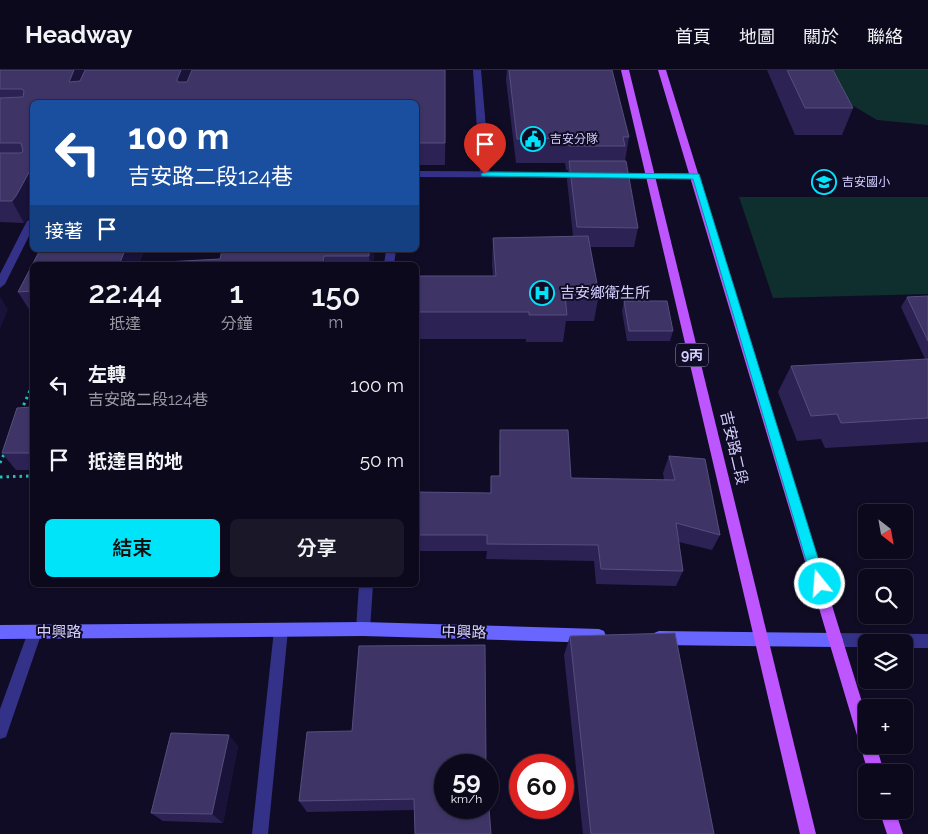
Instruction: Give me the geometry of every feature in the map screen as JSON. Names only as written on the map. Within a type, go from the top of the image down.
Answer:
[{"type":"main road","name":"吉安路二段","points":[[625,70],[808,834]]},
{"type":"main road","points":[[662,70],[696,176],[858,713]]},
{"type":"main road","points":[[890,819],[895,834]]},
{"type":"street","points":[[477,70],[485,174]]},
{"type":"street","points":[[419,174],[696,176]]},
{"type":"street","points":[[0,284],[30,224]]},
{"type":"street","points":[[363,629],[366,587]]},
{"type":"street","name":"中興路","points":[[0,632],[363,629],[611,636]]},
{"type":"street","points":[[260,834],[281,630]]},
{"type":"street","points":[[0,730],[35,632]]},
{"type":"street","points":[[641,637],[928,641]]},
{"type":"path","points":[[18,420],[30,391]]},
{"type":"path","points":[[0,462],[7,445]]},
{"type":"path","points":[[0,477],[30,476]]},
{"type":"green space","points":[[813,70],[928,70],[928,125],[877,120],[830,92]]},
{"type":"green space","points":[[739,197],[928,197],[928,294],[773,298]]},
{"type":"building","points":[[0,70],[74,70],[69,82],[80,81],[85,70],[181,70],[178,82],[187,82],[192,70],[445,70],[445,143],[419,143],[419,100],[30,100],[30,171],[12,201],[0,201],[0,153],[21,153],[23,151],[21,143],[0,143],[0,98],[23,97],[24,91],[22,89],[0,89]]},
{"type":"building","points":[[509,70],[612,70],[629,137],[623,137],[625,146],[569,146],[568,138],[517,139]]},
{"type":"building","points":[[787,70],[833,70],[853,108],[805,108]]},
{"type":"building","points":[[569,161],[626,161],[638,228],[577,227]]},
{"type":"building","points":[[588,236],[599,294],[565,295],[567,315],[529,315],[529,312],[419,312],[419,276],[496,276],[493,238]]},
{"type":"building","points":[[39,252],[124,252],[120,262],[34,262]]},
{"type":"building","points":[[222,252],[369,252],[369,256],[324,256],[323,262],[165,262],[220,259]]},
{"type":"building","points":[[30,269],[30,291],[18,292]]},
{"type":"building","points":[[928,296],[928,341],[907,297]]},
{"type":"building","points":[[624,301],[667,301],[673,331],[629,331]]},
{"type":"building","points":[[928,359],[928,418],[841,423],[837,414],[811,416],[791,366]]},
{"type":"building","points":[[30,407],[30,453],[2,453],[17,408]]},
{"type":"building","points":[[500,430],[568,430],[571,478],[675,480],[669,456],[705,459],[720,535],[676,523],[683,571],[601,569],[598,545],[487,544],[487,535],[419,535],[419,492],[491,493],[491,476],[500,476]]},
{"type":"building","points":[[675,633],[714,834],[591,834],[570,636]]},
{"type":"building","points":[[485,645],[486,754],[434,754],[434,819],[490,819],[491,834],[415,834],[414,799],[299,801],[307,732],[352,731],[359,646]]},
{"type":"building","points":[[171,733],[229,735],[212,814],[151,813]]},
{"type":"place","name":"吉安分隊","points":[[533,139]]},
{"type":"place","name":"吉安國小","points":[[824,182]]},
{"type":"place","name":"吉安鄉衛生所","points":[[542,293]]},
{"type":"route","points":[[485,174],[696,176],[820,584]]}]
